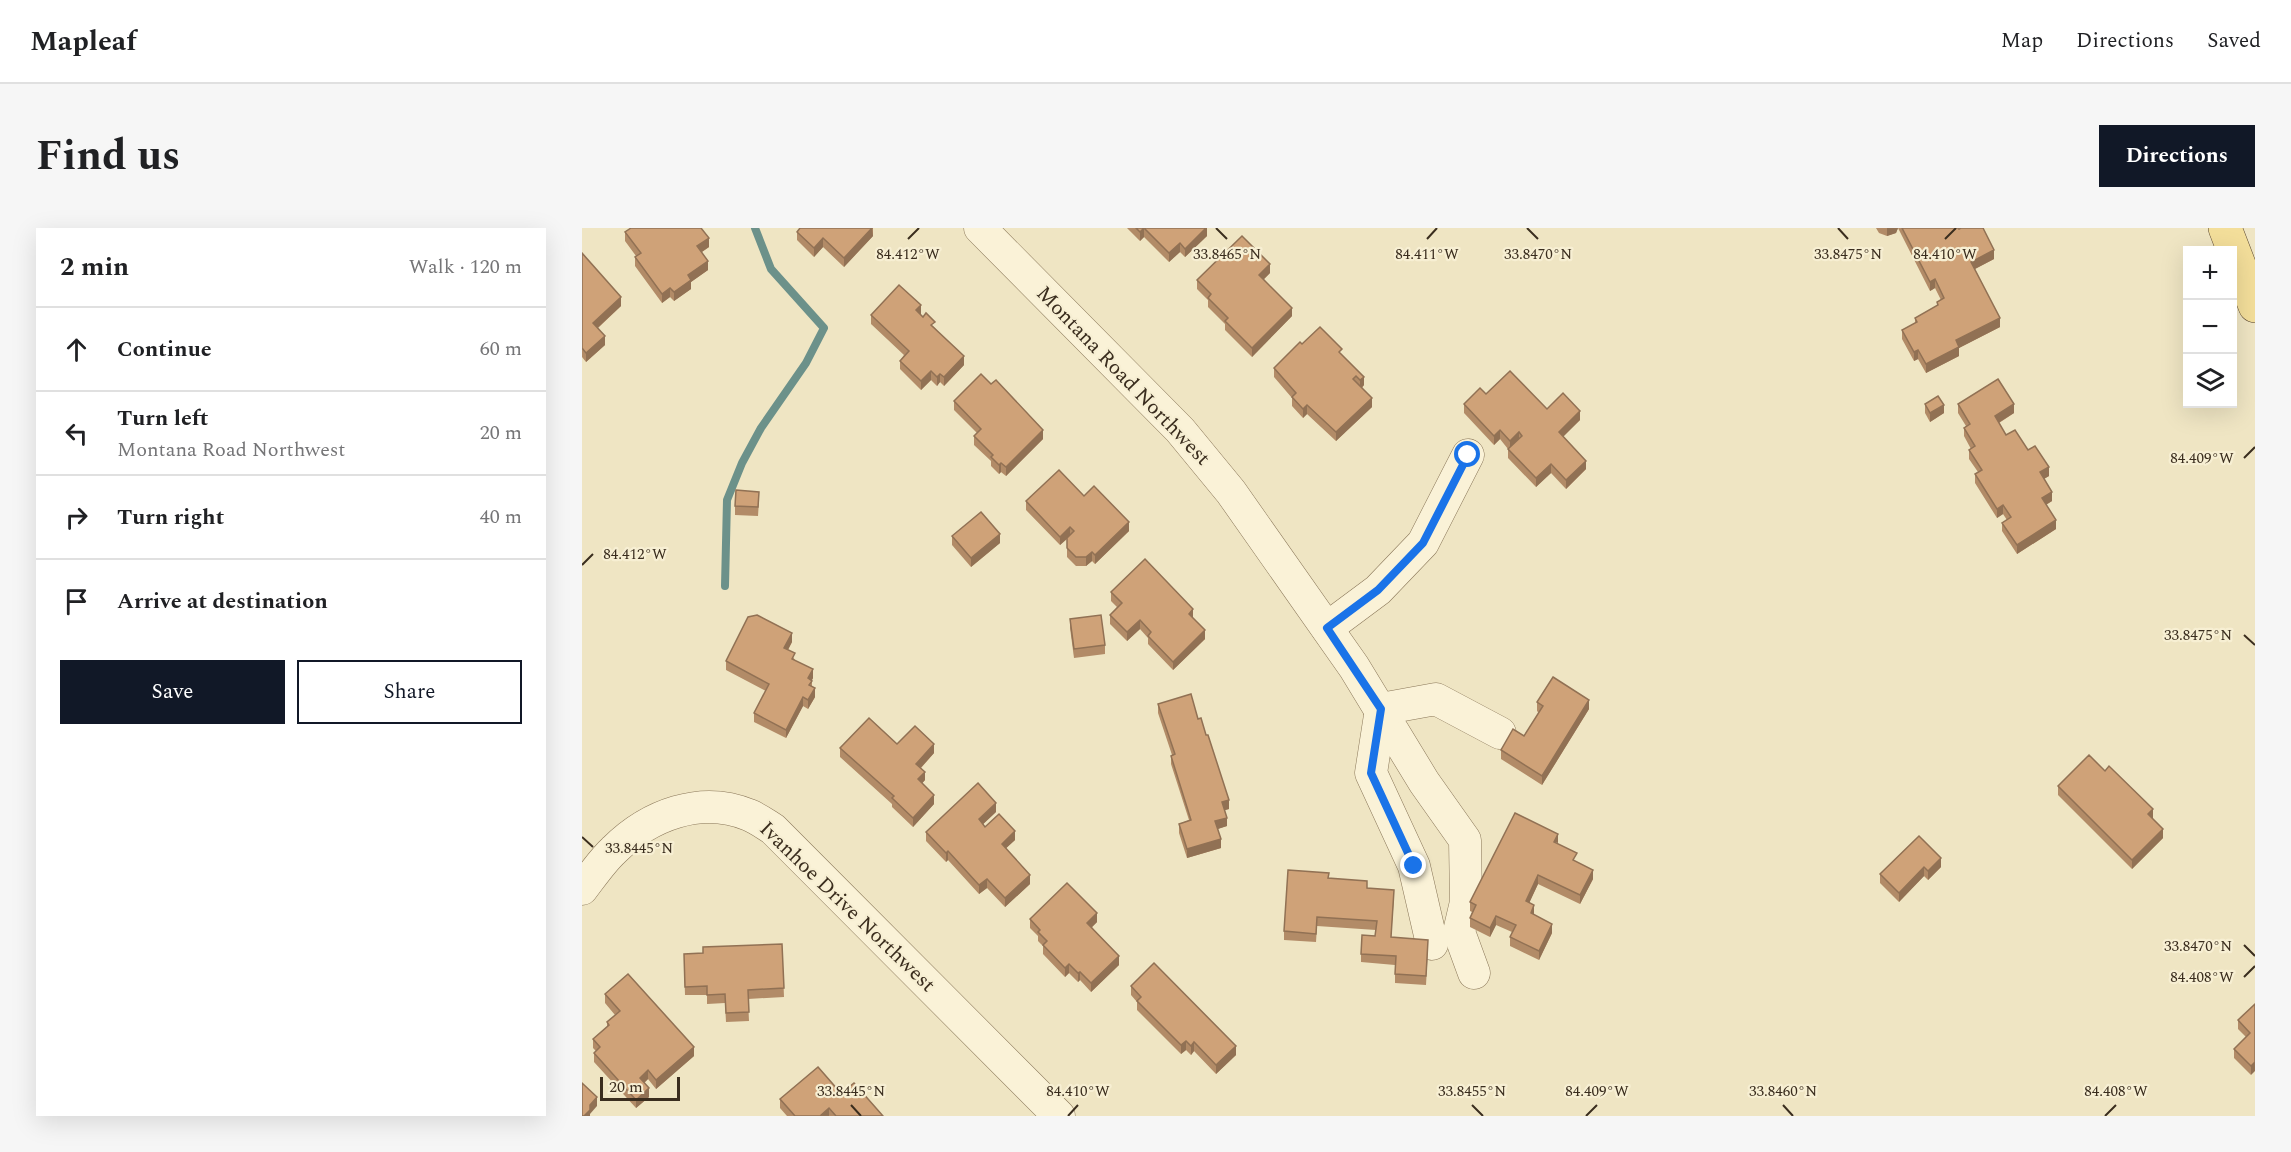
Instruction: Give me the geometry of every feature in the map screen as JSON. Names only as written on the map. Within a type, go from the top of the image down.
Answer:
[{"type":"main road","points":[[2225,228],[2255,306]]},
{"type":"street","name":"Montana Road Northwest","points":[[980,228],[1180,430],[1231,492],[1381,709],[1424,782],[1465,840],[1466,902],[1459,932],[1474,973]]},
{"type":"street","points":[[1327,628],[1378,590],[1423,543],[1468,455]]},
{"type":"street","points":[[1432,944],[1414,866],[1371,773],[1381,709],[1436,699],[1500,733]]},
{"type":"street","name":"Ivanhoe Drive Northwest","points":[[582,889],[614,850],[642,826],[672,812],[698,806],[723,807],[749,815],[773,829],[1059,1116]]},
{"type":"building","points":[[631,228],[701,228],[709,238],[697,246],[708,261],[688,275],[691,280],[674,292],[670,288],[662,294],[635,257],[641,253],[625,232]]},
{"type":"building","points":[[800,228],[872,228],[844,258],[823,238],[814,248],[797,232]]},
{"type":"building","points":[[1144,228],[1206,228],[1185,249],[1180,243],[1169,253]]},
{"type":"building","points":[[1902,228],[1983,228],[1994,250],[1971,262],[2000,318],[1956,340],[1959,347],[1926,364],[1918,350],[1914,352],[1902,330],[1917,322],[1915,318],[1938,305],[1937,302],[1944,298],[1935,279],[1930,282]]},
{"type":"building","points":[[1242,236],[1270,264],[1259,275],[1292,308],[1252,348],[1225,321],[1228,318],[1208,298],[1211,294],[1197,280]]},
{"type":"building","points":[[582,253],[621,297],[593,323],[605,336],[586,353],[582,348]]},
{"type":"building","points":[[899,285],[921,305],[916,310],[923,317],[926,313],[935,322],[931,325],[964,356],[944,377],[940,374],[937,377],[931,371],[921,381],[900,361],[909,351],[871,315]]},
{"type":"building","points":[[1320,327],[1342,349],[1339,352],[1364,377],[1360,380],[1356,376],[1353,379],[1372,398],[1336,432],[1307,405],[1303,409],[1292,397],[1296,393],[1274,368],[1300,342],[1302,344]]},
{"type":"building","points":[[1510,371],[1547,409],[1563,393],[1580,411],[1559,432],[1586,461],[1566,480],[1551,464],[1536,478],[1508,449],[1522,436],[1519,432],[1510,441],[1500,430],[1494,436],[1464,404],[1480,388],[1486,394]]},
{"type":"building","points":[[981,374],[991,384],[996,380],[1043,430],[1006,467],[1001,463],[999,465],[991,457],[993,455],[974,436],[981,429],[954,401]]},
{"type":"building","points":[[1998,379],[2014,404],[1995,416],[2006,435],[2015,430],[2028,450],[2035,446],[2049,467],[2040,472],[2052,492],[2042,498],[2056,520],[2017,545],[2002,523],[2011,517],[2003,505],[1997,509],[1975,474],[1982,470],[1969,450],[1975,446],[1964,428],[1970,424],[1958,404]]},
{"type":"building","points":[[1938,396],[1944,405],[1930,413],[1925,404]]},
{"type":"building","points":[[1059,470],[1084,496],[1094,486],[1129,522],[1095,555],[1092,552],[1086,557],[1076,557],[1067,548],[1067,538],[1074,531],[1070,527],[1060,537],[1026,501]]},
{"type":"building","points":[[736,490],[759,492],[758,507],[735,506]]},
{"type":"building","points":[[981,512],[1000,534],[971,558],[952,536]]},
{"type":"building","points":[[1145,559],[1193,609],[1189,614],[1205,630],[1173,662],[1148,636],[1151,632],[1140,620],[1127,632],[1110,615],[1122,603],[1111,592]]},
{"type":"building","points":[[757,615],[792,633],[784,648],[795,653],[792,659],[813,669],[808,678],[812,681],[809,685],[815,688],[808,700],[803,697],[786,730],[754,713],[769,684],[726,661],[748,617]]},
{"type":"building","points":[[1101,615],[1105,645],[1074,649],[1070,619]]},
{"type":"building","points":[[1553,677],[1589,700],[1542,776],[1501,750],[1513,729],[1524,736],[1543,706],[1537,702]]},
{"type":"building","points":[[1191,694],[1198,719],[1201,718],[1206,735],[1208,735],[1229,800],[1222,802],[1227,818],[1215,821],[1221,839],[1187,849],[1179,824],[1191,820],[1171,756],[1175,754],[1158,704]]},
{"type":"building","points":[[869,718],[897,744],[915,726],[934,744],[916,764],[925,772],[918,779],[934,795],[913,818],[892,798],[894,796],[840,748]]},
{"type":"building","points":[[2089,755],[2105,771],[2109,766],[2153,809],[2148,814],[2163,829],[2132,860],[2058,786]]},
{"type":"building","points":[[978,783],[996,803],[979,819],[985,827],[999,814],[1015,831],[1002,844],[1030,875],[1005,898],[987,879],[979,885],[948,851],[946,853],[926,832]]},
{"type":"building","points":[[1515,813],[1558,834],[1554,842],[1577,853],[1573,860],[1593,870],[1580,895],[1538,875],[1526,901],[1534,905],[1531,913],[1552,924],[1539,951],[1510,937],[1516,925],[1496,916],[1490,928],[1470,918],[1476,905],[1470,902]]},
{"type":"building","points":[[1919,836],[1941,858],[1928,871],[1924,867],[1899,893],[1880,874]]},
{"type":"building","points":[[1288,870],[1329,873],[1328,878],[1367,881],[1367,888],[1394,890],[1391,937],[1428,940],[1426,976],[1395,974],[1396,956],[1361,954],[1362,935],[1375,936],[1377,921],[1317,917],[1316,934],[1284,931]]},
{"type":"building","points":[[1067,883],[1097,913],[1087,923],[1119,956],[1091,983],[1069,964],[1065,968],[1043,945],[1047,941],[1030,919]]},
{"type":"building","points":[[782,944],[784,988],[748,990],[749,1012],[726,1013],[725,994],[707,995],[707,986],[685,987],[684,954],[703,953],[703,947]]},
{"type":"building","points":[[1154,963],[1236,1046],[1216,1065],[1194,1042],[1191,1046],[1186,1041],[1181,1045],[1137,1001],[1141,997],[1131,986]]},
{"type":"building","points":[[628,974],[694,1047],[656,1080],[648,1070],[640,1078],[649,1088],[636,1100],[594,1053],[600,1047],[593,1039],[620,1011],[605,994]]},
{"type":"building","points":[[2255,1004],[2255,1062],[2251,1066],[2234,1049],[2250,1033],[2238,1020]]},
{"type":"building","points":[[818,1067],[839,1091],[837,1093],[839,1095],[854,1083],[883,1116],[836,1116],[829,1108],[820,1116],[795,1116],[780,1099]]},
{"type":"building","points":[[582,1083],[597,1097],[584,1116],[582,1116]]},
{"type":"waterway","points":[[725,586],[727,500],[742,463],[761,428],[806,363],[824,328],[771,269],[755,228]]},
{"type":"route","points":[[1414,866],[1371,773],[1381,709],[1327,628],[1378,590],[1423,543],[1468,455]]}]
